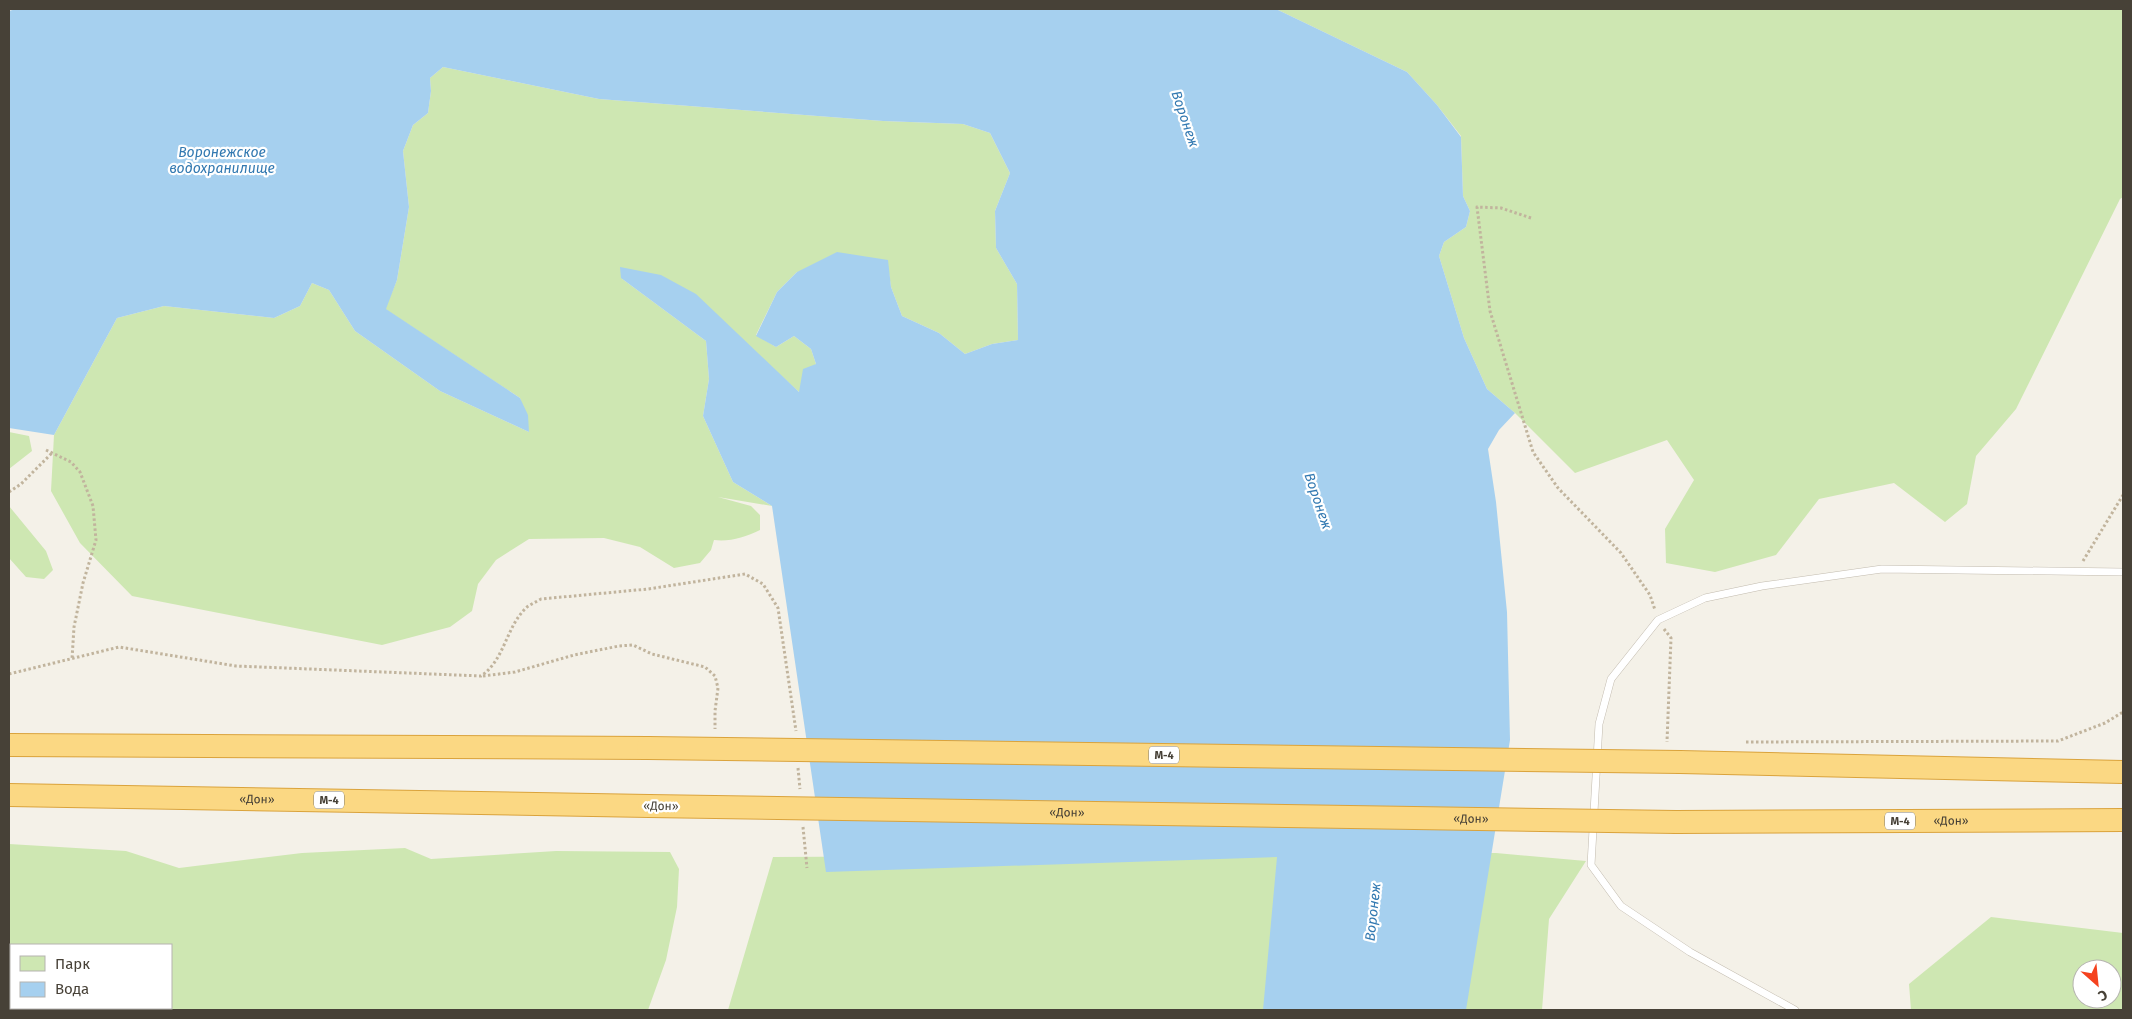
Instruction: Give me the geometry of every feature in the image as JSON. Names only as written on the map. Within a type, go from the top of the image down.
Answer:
[{"type":"highway","name":"М-4","points":[[9,745],[1678,752],[2123,772]]},
{"type":"highway","name":"«Дон»","points":[[9,795],[1676,822],[2123,820]]},
{"type":"lane","points":[[1795,1010],[1690,952],[1621,906],[1591,865],[1599,724],[1611,679],[1658,620],[1705,598],[1762,586],[1882,569],[2123,572]]},
{"type":"path","points":[[1531,218],[1501,208],[1477,207],[1490,311],[1533,452],[1558,488],[1621,553],[1650,595],[1658,620],[1671,638],[1666,742],[1678,752]]},
{"type":"path","points":[[46,450],[71,462],[80,472],[93,506],[96,540],[83,583],[74,627],[72,659]]},
{"type":"path","points":[[9,492],[52,453]]},
{"type":"path","points":[[2076,571],[2123,495]]},
{"type":"path","points":[[481,676],[491,669],[519,617],[528,606],[541,599],[648,588],[745,574],[763,584],[778,608],[796,739]]},
{"type":"path","points":[[9,674],[120,647],[236,666],[481,676],[515,672],[574,655],[633,645],[652,654],[705,667],[715,676],[718,688],[715,729]]},
{"type":"path","points":[[1745,742],[2058,741],[2105,723],[2123,712]]},
{"type":"path","points":[[798,758],[801,796]]},
{"type":"path","points":[[803,824],[808,868]]},
{"type":"green space","points":[[1276,9],[2123,9],[2123,197],[2120,199],[2016,409],[1976,456],[1967,504],[1945,522],[1894,483],[1819,499],[1776,555],[1715,572],[1666,563],[1665,529],[1694,480],[1667,440],[1575,473],[1515,413],[1487,389],[1464,338],[1439,256],[1444,242],[1466,227],[1470,211],[1463,196],[1461,136],[1437,105],[1407,72]]},
{"type":"green space","points":[[443,67],[599,99],[883,121],[963,124],[990,133],[1010,173],[995,211],[996,248],[1017,284],[1018,340],[992,344],[965,354],[939,333],[902,316],[891,287],[887,260],[797,272],[777,292],[756,335],[776,347],[794,336],[811,349],[816,364],[799,392],[765,361],[621,278],[706,341],[709,379],[703,416],[733,482],[772,506],[718,497],[751,506],[760,515],[760,530],[737,538],[714,540],[711,550],[700,563],[674,568],[640,547],[604,538],[529,539],[496,560],[478,584],[472,611],[450,627],[382,645],[132,596],[80,543],[51,491],[54,435],[117,318],[164,306],[274,318],[300,306],[312,283],[329,290],[355,331],[440,391],[529,432],[520,398],[385,309],[397,280],[409,207],[403,151],[413,125],[428,113],[431,91],[430,78]]},
{"type":"green space","points":[[9,432],[29,436],[32,451],[9,469]]},
{"type":"green space","points":[[9,506],[46,551],[53,570],[44,579],[26,577],[9,558]]},
{"type":"green space","points":[[9,844],[126,851],[179,868],[302,853],[405,848],[431,859],[556,851],[670,852],[679,869],[677,907],[666,960],[648,1010],[9,1010]]},
{"type":"green space","points":[[1496,853],[1586,861],[1549,919],[1542,1010],[728,1010],[773,857]]},
{"type":"green space","points":[[1991,917],[2123,933],[2123,1010],[1911,1010],[1909,984]]},
{"type":"water","points":[[16,9],[1276,9],[1407,72],[1437,105],[1461,137],[1463,196],[1470,211],[1466,227],[1444,242],[1439,256],[1464,338],[1487,389],[1515,413],[1499,430],[1488,449],[1496,502],[1507,612],[1510,740],[1466,1010],[1263,1010],[1277,857],[826,872],[772,506],[733,482],[703,416],[709,379],[706,341],[621,278],[620,267],[661,275],[696,294],[799,392],[803,369],[816,364],[811,349],[794,336],[776,347],[756,336],[777,292],[797,272],[837,252],[888,260],[891,287],[902,316],[939,333],[965,354],[992,344],[1018,340],[1017,284],[996,248],[995,211],[1010,173],[990,133],[963,124],[883,121],[599,99],[443,67],[430,78],[431,91],[428,113],[413,125],[403,151],[409,207],[397,280],[386,309],[520,398],[528,415],[529,432],[440,391],[355,331],[329,290],[312,283],[300,306],[274,318],[164,306],[117,318],[54,435],[9,428],[9,11]]},
{"type":"water label","name":"Воронеж","points":[[1185,119]]},
{"type":"water label","name":"Воронежское водохранилище","points":[[222,160]]},
{"type":"water label","name":"Воронеж","points":[[1318,501]]},
{"type":"water label","name":"Воронеж","points":[[1373,912]]}]
